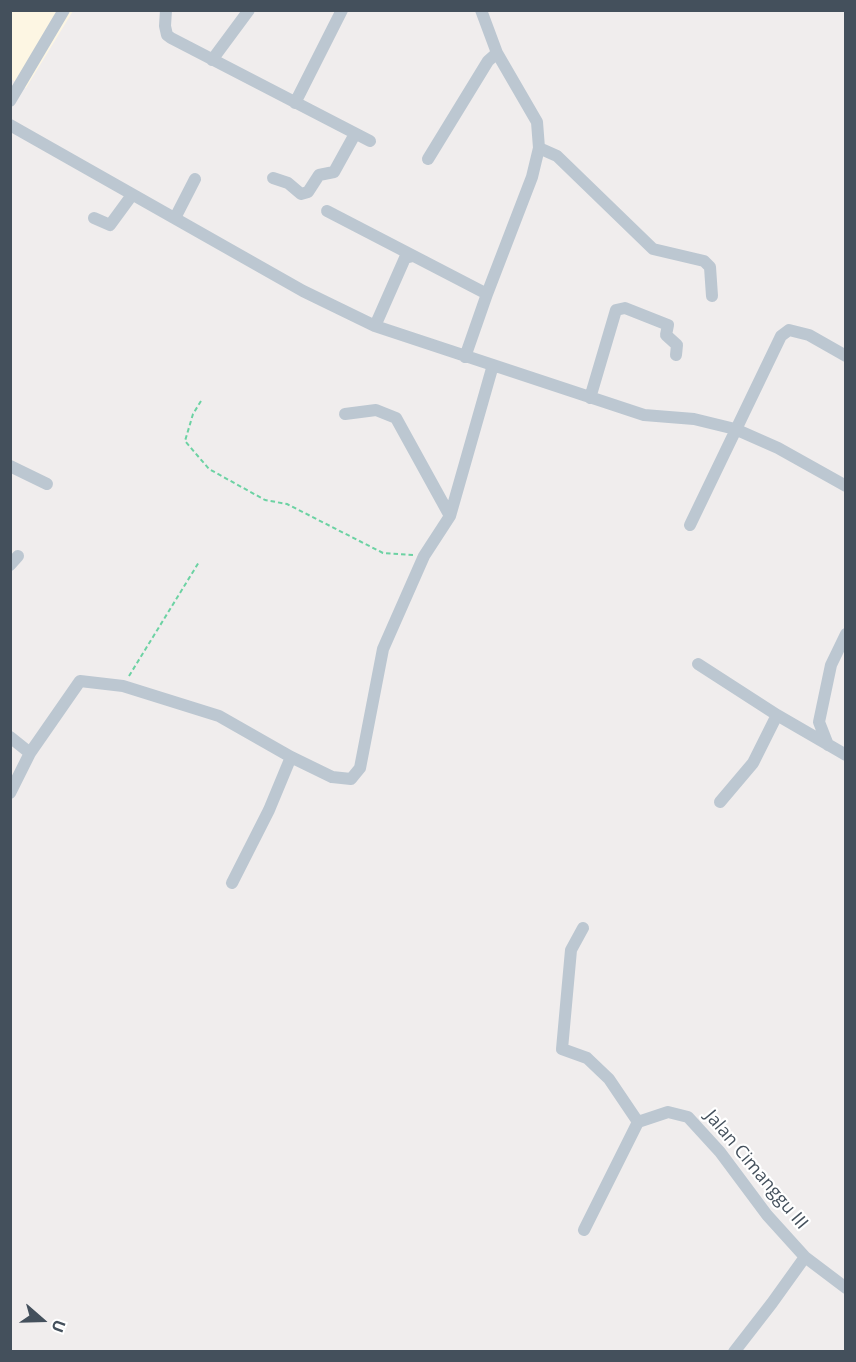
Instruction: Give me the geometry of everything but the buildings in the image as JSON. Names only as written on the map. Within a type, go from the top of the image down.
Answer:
[{"type":"street","points":[[10,101],[63,10]]},
{"type":"street","points":[[166,10],[167,35],[370,141]]},
{"type":"street","points":[[212,60],[249,10]]},
{"type":"street","points":[[295,103],[342,10]]},
{"type":"street","points":[[465,357],[532,177],[539,148],[537,122],[497,53],[481,10]]},
{"type":"street","points":[[428,159],[488,61],[497,53]]},
{"type":"street","points":[[10,125],[303,291],[375,326],[644,415],[694,419],[735,429],[778,448],[846,486]]},
{"type":"street","points":[[273,178],[288,183],[301,194],[308,192],[319,176],[334,172],[355,134]]},
{"type":"street","points":[[539,148],[557,156],[653,249],[704,261],[710,267],[712,296]]},
{"type":"street","points":[[175,218],[195,179]]},
{"type":"street","points":[[94,218],[110,225],[132,195]]},
{"type":"street","points":[[327,211],[487,294]]},
{"type":"street","points":[[375,326],[405,258],[413,256]]},
{"type":"street","points":[[590,398],[616,310],[626,308],[668,325],[666,335],[677,345],[676,355]]},
{"type":"street","points":[[690,525],[781,336],[789,330],[809,335],[846,356]]},
{"type":"street","points":[[10,794],[30,753],[80,681],[123,686],[219,716],[291,757],[332,777],[351,779],[360,768],[383,649],[424,556],[450,516],[493,364]]},
{"type":"street","points":[[345,414],[376,410],[396,418],[450,516]]},
{"type":"street","points":[[10,466],[47,484]]},
{"type":"street","points":[[828,745],[819,722],[831,665],[846,634]]},
{"type":"street","points":[[698,664],[777,715],[846,755]]},
{"type":"street","points":[[720,802],[753,763],[777,715]]},
{"type":"street","points":[[10,737],[30,753]]},
{"type":"street","points":[[232,883],[269,810],[291,757]]},
{"type":"street","points":[[583,928],[571,950],[562,1049],[586,1058],[609,1079],[638,1122],[584,1230]]},
{"type":"street","name":"Jalan Cimanggu III","points":[[638,1122],[668,1113],[688,1117],[720,1152],[767,1215],[805,1257],[846,1288]]},
{"type":"street","points":[[734,1352],[805,1257]]},
{"type":"path","points":[[201,401],[193,414],[185,441],[210,469],[265,500],[287,504],[383,553],[424,556]]},
{"type":"path","points":[[123,686],[199,562]]},
{"type":"shaded area","points":[[11,11],[73,11],[26,88],[11,79]]}]
